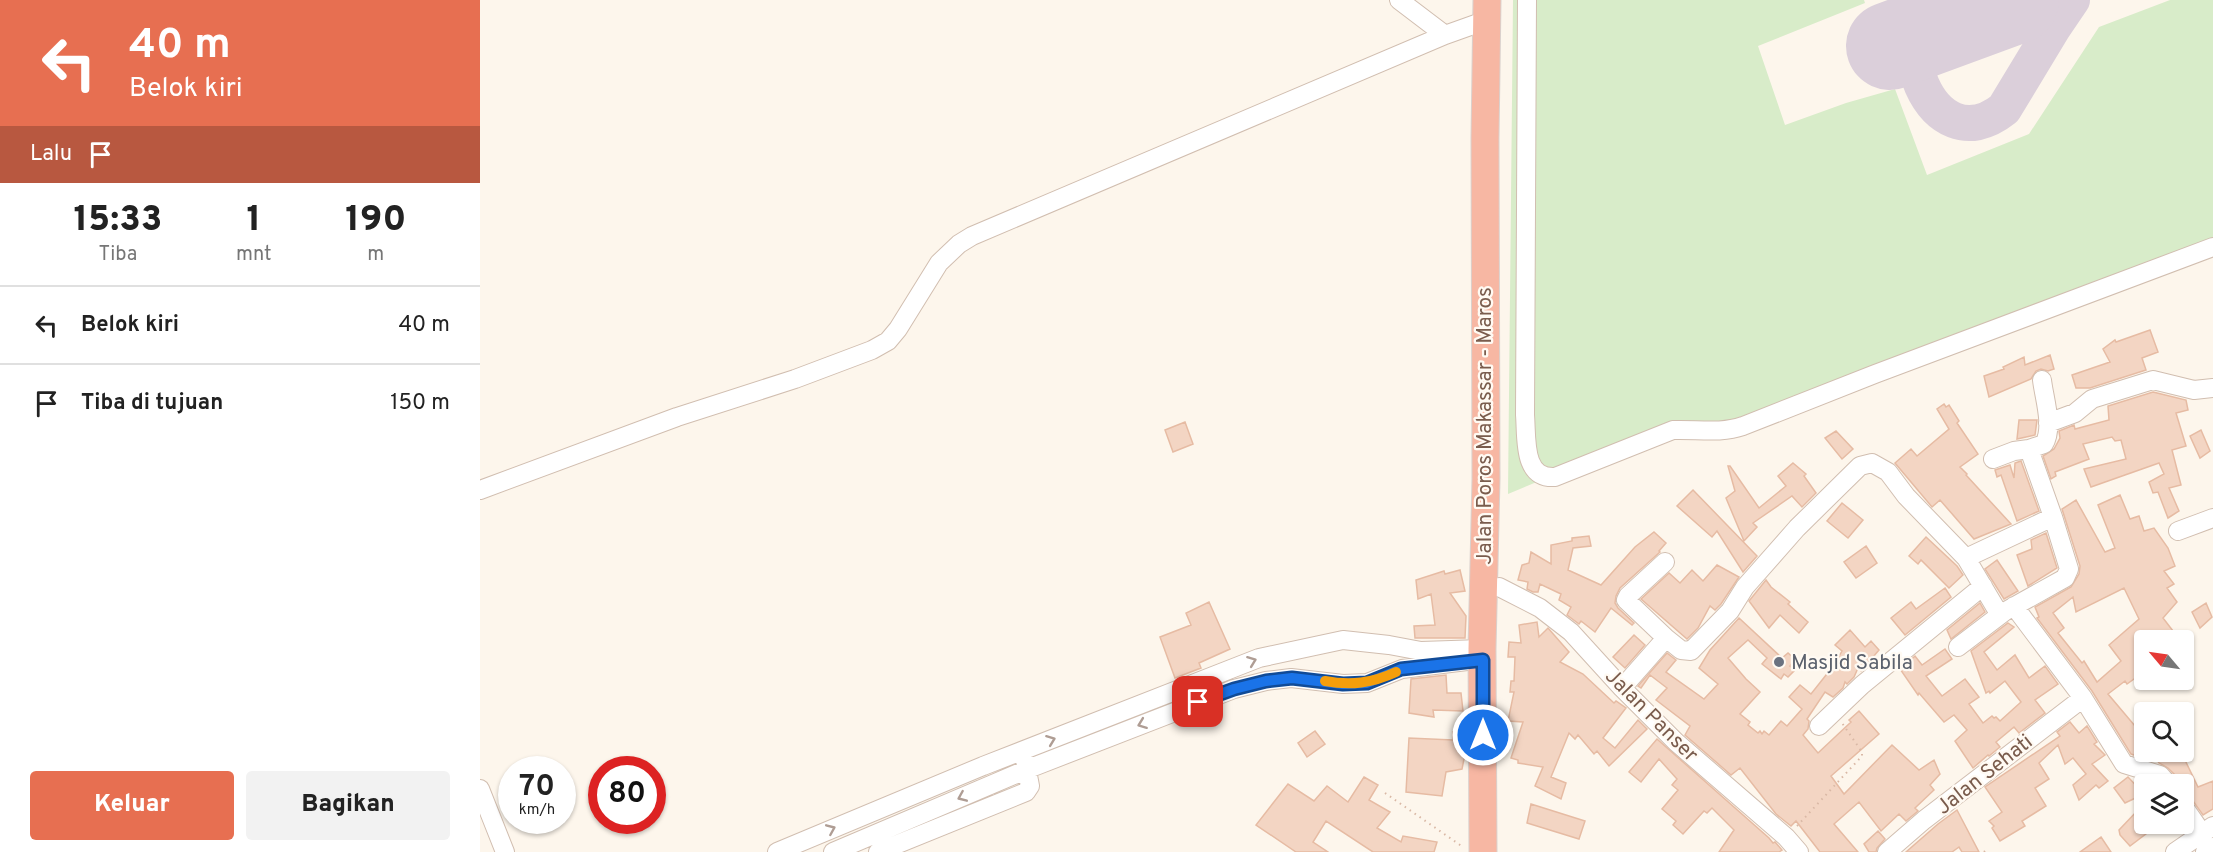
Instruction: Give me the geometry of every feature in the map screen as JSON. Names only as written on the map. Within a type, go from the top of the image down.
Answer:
[{"type":"highway","name":"Jalan Poros Makassar - Maros","points":[[1492,7],[1499,587],[1495,852]]},
{"type":"highway","name":"Jalan Poros Makassar - Maros","points":[[1483,852],[1483,654],[1493,109]]},
{"type":"street","points":[[1399,0],[1445,35]]},
{"type":"street","points":[[1527,0],[1525,415],[1528,452],[1532,466],[1545,478],[1555,477],[1673,430],[1728,431],[1743,426],[2213,247]]},
{"type":"street","points":[[480,490],[678,417],[795,380],[872,350],[888,341],[898,329],[939,263],[958,244],[972,236],[1445,35],[1492,7]]},
{"type":"street","points":[[1993,459],[2014,450],[2044,444],[2047,440],[2048,423],[2042,380]]},
{"type":"street","points":[[2048,423],[2075,413],[2092,399],[2153,381],[2194,390],[2213,388]]},
{"type":"street","points":[[1958,647],[2009,609],[2067,575],[2069,569],[2054,517],[2028,449]]},
{"type":"street","points":[[1665,562],[1626,600],[1681,650],[1691,651],[1731,611],[1745,587],[1797,528],[1860,466],[1872,463],[1888,472],[1913,504],[1966,558],[1995,609],[2009,609]]},
{"type":"street","points":[[1966,558],[2054,517]]},
{"type":"street","points":[[2178,531],[2213,518]]},
{"type":"street","points":[[1819,726],[1862,685],[1983,586]]},
{"type":"street","name":"Jalan Panser","points":[[1499,587],[1554,617],[1571,632],[1676,742],[1786,837],[1799,852]]},
{"type":"street","points":[[2009,609],[2083,698],[2124,764],[2157,774]]},
{"type":"street","points":[[1622,688],[1666,638]]},
{"type":"street","points":[[833,852],[891,828],[1025,760],[1259,658],[1343,640],[1421,651],[1483,654]]},
{"type":"street","points":[[777,852],[884,807],[1266,681],[1292,678],[1343,684],[1367,683],[1401,669],[1483,654]]},
{"type":"street","name":"Jalan Sehati","points":[[1887,852],[1924,820],[2083,698]]},
{"type":"street","points":[[878,852],[1026,792],[1030,786],[1025,760]]},
{"type":"street","points":[[480,789],[505,852]]},
{"type":"street","points":[[884,807],[891,828]]},
{"type":"street","points":[[2194,818],[2209,835]]},
{"type":"street","points":[[2175,852],[2209,835]]},
{"type":"street","points":[[2205,852],[2209,835]]},
{"type":"path","points":[[1786,837],[1862,756],[1862,752],[1833,711]]},
{"type":"path","points":[[1385,793],[1470,852]]},
{"type":"green space","points":[[1513,0],[1864,0],[1865,3],[1758,46],[1785,125],[1846,103],[1895,89],[1927,175],[2029,134],[2099,27],[2170,0],[2213,0],[2213,240],[1725,430],[1662,430],[1508,494]]},
{"type":"building","points":[[2150,330],[2158,352],[2142,358],[2146,370],[2090,388],[2076,388],[2072,375],[2110,362],[2103,349],[2115,340],[2116,342]]},
{"type":"building","points":[[2050,355],[2054,369],[2036,371],[2031,379],[1989,397],[1984,376],[2004,369],[2003,367],[2024,357],[2025,365]]},
{"type":"building","points":[[2153,392],[2186,400],[2188,410],[2176,413],[2186,446],[2172,450],[2181,485],[2169,488],[2179,511],[2168,518],[2158,492],[2153,493],[2149,482],[2164,474],[2159,463],[2091,487],[2084,469],[2126,459],[2121,440],[2115,441],[2112,437],[2083,444],[2089,459],[2055,472],[2056,476],[2051,479],[2043,456],[2054,449],[2060,438],[2059,431],[2074,425],[2075,429],[2109,420],[2108,406]]},
{"type":"building","points":[[1944,404],[1946,407],[1949,405],[1959,421],[1957,423],[1978,454],[1960,467],[2011,524],[1974,539],[1940,500],[1932,507],[1895,463],[1911,449],[1917,456],[1949,429],[1937,409]]},
{"type":"building","points":[[2019,420],[2037,420],[2035,435],[2017,439]]},
{"type":"building","points":[[1185,422],[1193,444],[1173,452],[1165,430]]},
{"type":"building","points":[[2201,430],[2210,451],[2200,458],[2190,436]]},
{"type":"building","points":[[1836,431],[1853,449],[1842,459],[1825,438]]},
{"type":"building","points":[[2021,461],[2039,511],[2017,521],[2001,475],[1997,477],[1995,470],[2010,465],[2014,478],[2015,463]]},
{"type":"building","points":[[1793,463],[1806,474],[1804,476],[1816,493],[1802,507],[1792,496],[1753,523],[1757,527],[1744,541],[1726,498],[1735,491],[1728,466],[1759,508],[1786,486],[1778,476]]},
{"type":"building","points":[[1693,490],[1757,556],[1743,572],[1717,531],[1712,537],[1677,506]]},
{"type":"building","points":[[2120,495],[2130,519],[2139,516],[2144,531],[2154,528],[2168,548],[2175,566],[2164,571],[2174,584],[2167,588],[2177,602],[2163,618],[2172,630],[2134,630],[2134,679],[2127,684],[2125,681],[2108,694],[2134,725],[2134,755],[2131,754],[2092,691],[2037,618],[2039,617],[2035,607],[2071,587],[2079,574],[2080,566],[2062,509],[2076,500],[2105,552],[2115,548],[2098,505]],"holes":[[[2124,588],[2139,619],[2109,645],[2121,661],[2097,682],[2084,661],[2082,663],[2058,633],[2064,628],[2053,613],[2073,597],[2076,612]]]},
{"type":"building","points":[[1842,503],[1863,520],[1848,538],[1827,521]]},
{"type":"building","points":[[1654,532],[1666,543],[1660,552],[1620,588],[1616,596],[1615,603],[1634,623],[1632,625],[1611,608],[1595,632],[1581,621],[1579,624],[1567,615],[1571,607],[1559,600],[1561,594],[1540,584],[1538,592],[1533,592],[1527,589],[1528,582],[1518,580],[1522,565],[1529,563],[1531,552],[1551,564],[1551,545],[1572,541],[1572,538],[1589,536],[1591,546],[1573,548],[1568,570],[1601,585],[1635,547]]},
{"type":"building","points":[[2046,533],[2057,568],[2028,586],[2017,555],[2032,549],[2031,540]]},
{"type":"building","points":[[1926,537],[1957,566],[1963,575],[1949,588],[1921,560],[1918,564],[1909,556]]},
{"type":"building","points":[[1866,546],[1877,563],[1856,578],[1844,562]]},
{"type":"building","points":[[1997,560],[2018,591],[2004,599],[1985,569]]},
{"type":"building","points":[[1717,565],[1739,577],[1715,610],[1710,606],[1698,628],[1687,639],[1641,599],[1669,573],[1680,583],[1692,570],[1703,581]]},
{"type":"building","points":[[1460,570],[1465,591],[1450,593],[1466,616],[1465,638],[1415,638],[1414,626],[1435,625],[1431,594],[1418,599],[1416,580],[1444,571],[1445,574]]},
{"type":"building","points":[[1766,580],[1808,622],[1799,633],[1780,615],[1769,628],[1749,601]]},
{"type":"building","points":[[1945,588],[1951,597],[1905,635],[1891,618],[1911,602],[1916,609]]},
{"type":"building","points":[[1209,602],[1230,649],[1199,663],[1201,668],[1175,678],[1160,637],[1191,625],[1186,613]]},
{"type":"building","points":[[1980,603],[1985,612],[1951,639],[1947,630]]},
{"type":"building","points":[[2206,603],[2212,617],[2200,628],[2192,612]]},
{"type":"building","points":[[1739,618],[1782,658],[1788,653],[1795,659],[1790,666],[1795,670],[1788,677],[1784,674],[1781,679],[1762,664],[1767,658],[1748,640],[1728,658],[1760,692],[1740,714],[1750,722],[1748,725],[1762,734],[1764,731],[1769,735],[1781,721],[1787,726],[1802,709],[1789,697],[1800,685],[1811,694],[1842,651],[1835,645],[1850,630],[1865,647],[1871,641],[1879,650],[1861,671],[1858,668],[1854,677],[1847,684],[1845,682],[1843,688],[1833,697],[1825,692],[1807,719],[1808,729],[1803,735],[1818,753],[1851,722],[1849,720],[1859,711],[1879,734],[1831,776],[1844,794],[1892,745],[1919,770],[1934,760],[1940,774],[1930,785],[1934,790],[1915,808],[1918,811],[1906,821],[1899,814],[1881,831],[1859,802],[1834,824],[1858,852],[1820,852],[1796,821],[1791,826],[1776,814],[1740,768],[1731,775],[1685,735],[1690,726],[1656,700],[1667,688],[1650,675],[1641,688],[1638,686],[1667,653],[1676,660],[1666,672],[1704,699],[1718,684],[1699,668],[1710,650]]},
{"type":"building","points":[[1537,622],[1539,637],[1548,628],[1569,652],[1560,662],[1583,674],[1614,703],[1616,701],[1626,708],[1603,738],[1615,748],[1638,720],[1647,729],[1609,766],[1597,751],[1594,754],[1578,735],[1575,739],[1569,733],[1551,777],[1566,783],[1561,799],[1535,786],[1543,767],[1518,763],[1518,760],[1511,758],[1523,722],[1508,721],[1514,692],[1510,692],[1511,681],[1514,681],[1515,657],[1508,657],[1509,642],[1521,643],[1519,625]]},
{"type":"building","points":[[2008,623],[2014,627],[1984,652],[1997,670],[2015,655],[2029,678],[2045,666],[2058,684],[2035,700],[2045,713],[2019,733],[2014,727],[1996,742],[2000,747],[1973,768],[1955,741],[1967,730],[1954,715],[1944,722],[1919,693],[1918,695],[1900,669],[1915,656],[1922,665],[1945,649],[1952,659],[1926,676],[1942,696],[1965,679],[1979,697],[1969,704],[1983,723],[1992,716],[2000,721],[2021,702],[2005,681],[1990,693],[1989,691],[1986,693],[1971,651]]},
{"type":"building","points":[[1634,635],[1645,645],[1625,668],[1613,657]]},
{"type":"building","points":[[1446,675],[1447,693],[1461,693],[1463,711],[1433,710],[1434,717],[1409,713],[1411,679]]},
{"type":"building","points":[[2070,722],[2079,733],[2087,726],[2097,742],[2094,744],[2105,755],[2092,764],[2108,781],[2099,788],[2096,785],[2079,800],[2073,785],[2086,774],[2073,758],[2065,764],[2058,745],[2039,763],[2049,779],[2035,788],[2046,806],[2022,821],[2025,826],[2000,841],[1992,828],[1994,826],[1989,821],[2002,812],[1985,787],[2060,736],[2057,732]]},
{"type":"building","points":[[1315,731],[1325,744],[1307,757],[1298,743]]},
{"type":"building","points":[[1453,732],[1467,735],[1467,744],[1462,769],[1446,772],[1442,796],[1406,792],[1409,738],[1453,740]]},
{"type":"building","points":[[1657,739],[1782,850],[1779,852],[1719,852],[1734,830],[1712,808],[1707,813],[1704,811],[1683,834],[1673,825],[1676,821],[1662,809],[1678,790],[1672,785],[1677,779],[1659,759],[1641,782],[1629,772]]},
{"type":"building","points":[[2186,762],[2192,774],[2174,774],[2159,763]]},
{"type":"building","points":[[1364,777],[1378,785],[1369,800],[1390,812],[1377,828],[1401,842],[1403,836],[1437,842],[1434,852],[1373,852],[1326,821],[1313,842],[1328,852],[1296,852],[1256,825],[1288,784],[1314,801],[1327,786],[1348,802]]},
{"type":"building","points":[[2128,777],[2134,783],[2134,799],[2125,803],[2114,788]]},
{"type":"building","points":[[2194,779],[2198,787],[2213,781],[2213,809],[2203,815],[2194,802]]},
{"type":"building","points":[[1531,804],[1585,821],[1579,839],[1527,823]]},
{"type":"building","points":[[1957,810],[1979,852],[1962,852],[1959,847],[1952,852],[1906,852],[1938,824]]},
{"type":"building","points":[[2134,814],[2134,834],[2146,834],[2130,846],[2120,835],[2119,830]]},
{"type":"building","points":[[1878,831],[1885,839],[1876,852],[1869,852],[1864,844]]},
{"type":"building","points":[[2101,837],[2111,852],[2080,852]]},
{"type":"taxiway","points":[[1942,0],[1924,14],[1915,35],[1915,61],[1922,86],[1936,107],[1954,120],[1978,122],[2004,109],[2072,0]]},
{"type":"runway","points":[[1890,46],[2015,0]]},
{"type":"slow traffic","points":[[1325,681],[1343,684],[1367,683],[1396,672]]},
{"type":"place","name":"Masjid Sabila","points":[[1779,662]]},
{"type":"route","points":[[1198,702],[1266,681],[1292,678],[1343,684],[1367,683],[1401,669],[1483,660],[1483,735]]}]
